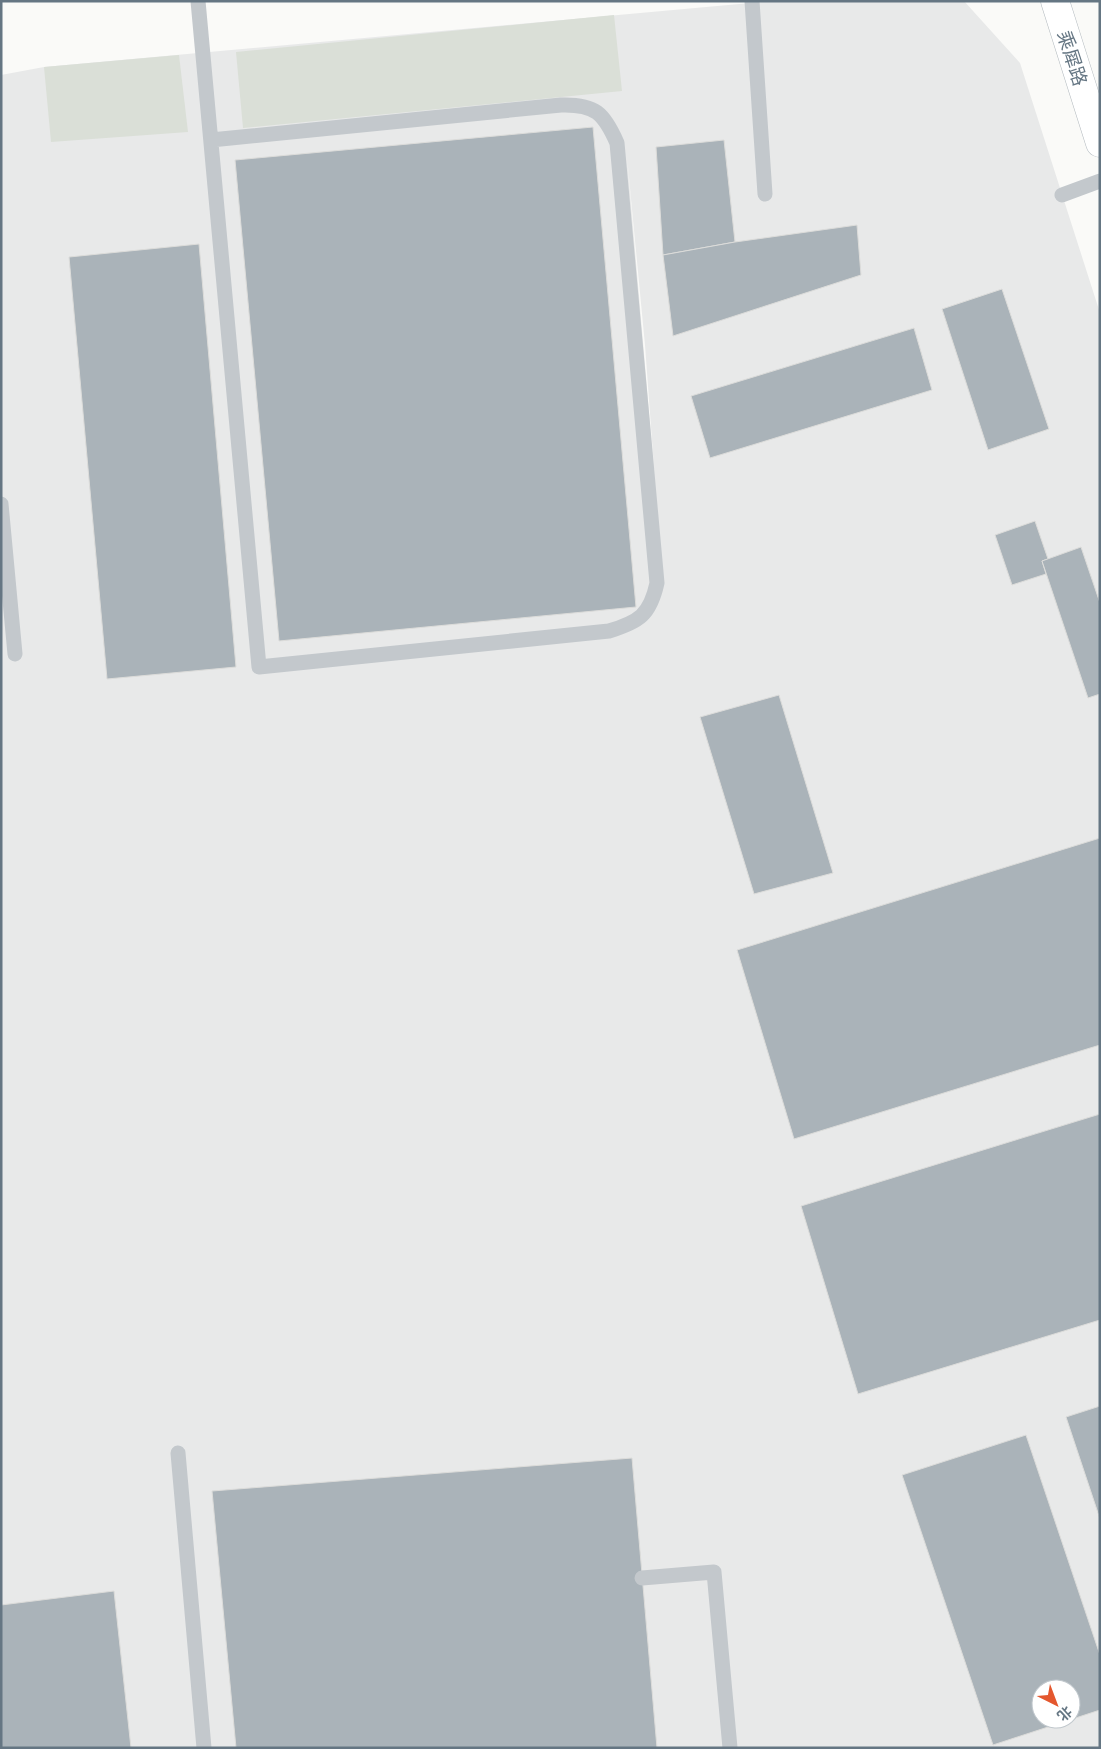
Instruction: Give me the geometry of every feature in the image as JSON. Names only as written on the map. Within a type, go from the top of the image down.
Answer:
[{"type":"main road","name":"乘犀路","points":[[1055,1],[1100,143]]},
{"type":"lane","points":[[198,1],[259,667],[609,631],[629,625],[643,616],[654,598],[657,583],[617,143],[610,126],[602,116],[592,109],[579,104],[561,105],[211,140]]},
{"type":"lane","points":[[752,1],[765,194]]},
{"type":"lane","points":[[1062,195],[1100,180]]},
{"type":"lane","points":[[1,504],[15,654]]},
{"type":"lane","points":[[178,1453],[204,1748]]},
{"type":"lane","points":[[642,1578],[714,1572],[730,1748]]},
{"type":"shaded area","points":[[773,1],[964,1],[1020,63],[1100,313],[1100,1748],[1,1748],[1,75],[44,67]],"holes":[[[627,157],[645,345],[655,476]]]},
{"type":"shaded area","points":[[614,15],[622,91],[243,128],[236,52]]},
{"type":"shaded area","points":[[179,55],[188,132],[51,142],[44,67]]},
{"type":"building","points":[[593,127],[636,607],[279,641],[235,160]]},
{"type":"building","points":[[724,140],[735,242],[663,255],[656,147]]},
{"type":"building","points":[[857,225],[861,275],[673,336],[663,255],[735,242]]},
{"type":"building","points":[[199,244],[236,667],[107,679],[69,257]]},
{"type":"building","points":[[1002,289],[1049,429],[988,450],[942,309]]},
{"type":"building","points":[[914,328],[932,390],[710,458],[691,396]]},
{"type":"building","points":[[1035,521],[1048,559],[1042,561],[1046,574],[1012,585],[995,535]]},
{"type":"building","points":[[1081,547],[1100,603],[1100,694],[1088,698],[1042,561]]},
{"type":"building","points":[[779,695],[833,873],[754,894],[700,717]]},
{"type":"building","points":[[1100,838],[1100,1045],[794,1139],[737,950]]},
{"type":"building","points":[[1100,1114],[1100,1320],[858,1394],[801,1206]]},
{"type":"building","points":[[1100,1406],[1100,1519],[1066,1417]]},
{"type":"building","points":[[1026,1435],[1100,1655],[1100,1710],[1081,1716],[1081,1679],[1031,1679],[1031,1729],[1042,1729],[993,1745],[902,1475]]},
{"type":"building","points":[[632,1458],[657,1748],[236,1748],[212,1491]]},
{"type":"building","points":[[114,1591],[131,1748],[1,1748],[1,1605]]}]
